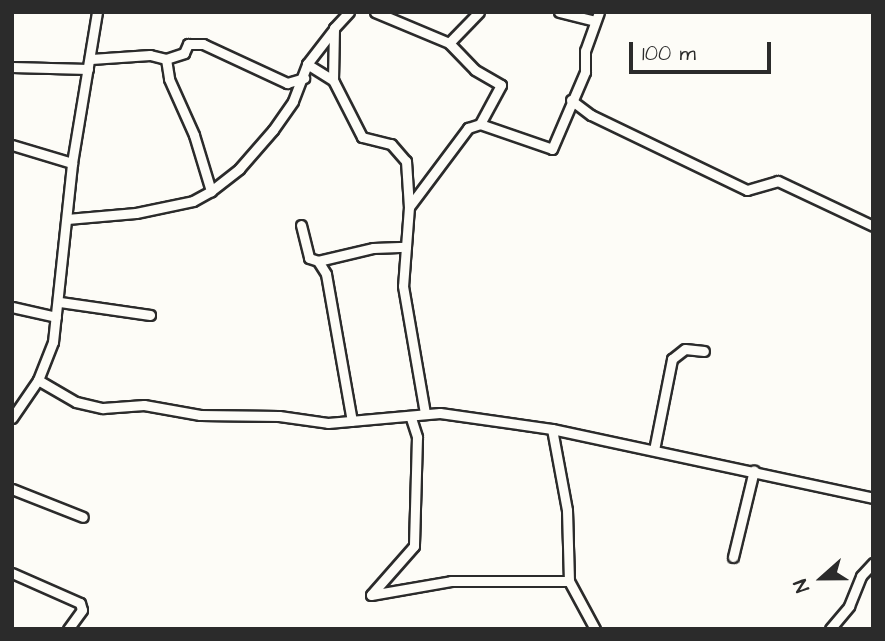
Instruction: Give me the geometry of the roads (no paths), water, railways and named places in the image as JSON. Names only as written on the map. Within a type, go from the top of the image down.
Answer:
[{"type":"street","points":[[12,418],[15,408],[38,380],[53,342],[60,302],[72,163],[92,59],[97,12]]},
{"type":"street","points":[[67,219],[136,213],[193,201],[211,191],[265,140],[293,101],[304,78],[307,64],[349,12]]},
{"type":"street","points":[[375,12],[449,43],[475,70],[501,85],[480,124]]},
{"type":"street","points":[[449,43],[479,12]]},
{"type":"street","points":[[409,207],[468,128],[480,124],[552,149],[585,72],[597,16],[559,12]]},
{"type":"street","points":[[334,28],[333,80],[362,137],[400,150],[407,161],[409,207],[404,286],[425,414]]},
{"type":"street","points":[[92,59],[149,55],[166,58],[184,53],[188,44],[202,44],[287,83],[304,78]]},
{"type":"street","points":[[166,58],[169,79],[194,135],[211,191]]},
{"type":"street","points":[[307,64],[333,80]]},
{"type":"street","points":[[12,67],[88,69]]},
{"type":"street","points":[[571,100],[591,115],[747,190],[778,181],[873,226]]},
{"type":"street","points":[[12,145],[72,163]]},
{"type":"street","points":[[301,225],[309,258],[318,261],[373,248],[406,247]]},
{"type":"street","points":[[318,261],[326,274],[352,421]]},
{"type":"street","points":[[60,302],[150,315]]},
{"type":"street","points":[[12,307],[56,317]]},
{"type":"street","points":[[654,450],[673,359],[685,349],[704,351]]},
{"type":"street","points":[[38,380],[76,402],[103,408],[144,405],[217,417],[352,421],[411,418],[425,414],[552,429],[754,470],[778,480],[873,498]]},
{"type":"street","points":[[411,418],[417,437],[414,545],[371,595],[451,581],[569,581]]},
{"type":"street","points":[[552,429],[567,510],[569,581],[595,629]]},
{"type":"street","points":[[733,557],[754,470]]},
{"type":"street","points":[[12,489],[83,517]]},
{"type":"street","points":[[830,629],[849,606],[861,576],[873,563]]},
{"type":"street","points":[[12,573],[80,603],[82,610],[68,629]]}]
